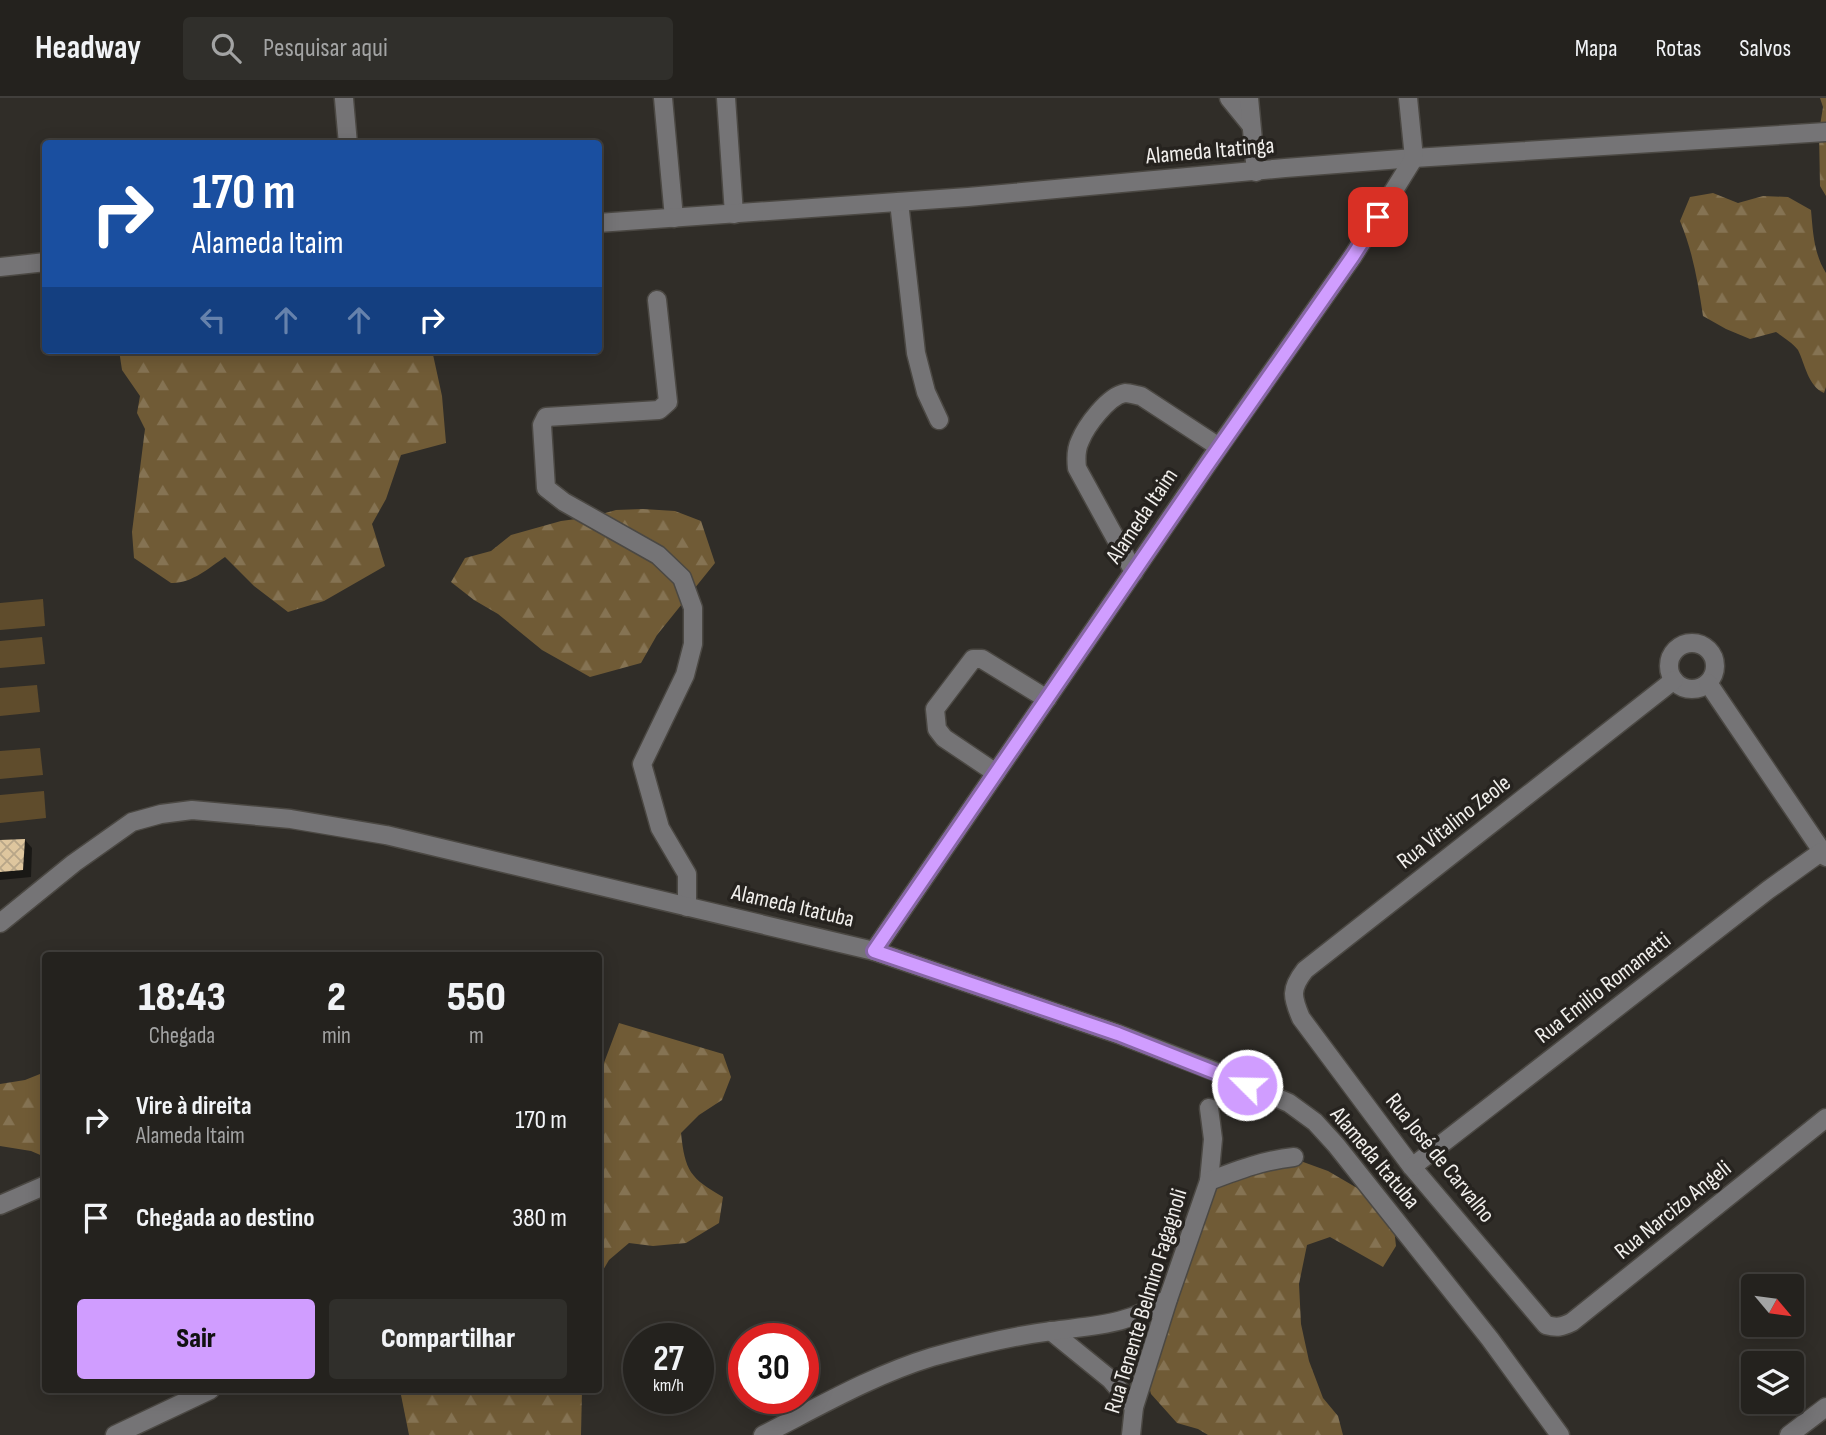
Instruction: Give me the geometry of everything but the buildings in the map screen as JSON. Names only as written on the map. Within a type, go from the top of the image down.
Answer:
[{"type":"street","points":[[663,98],[674,218]]},
{"type":"street","points":[[726,98],[734,214]]},
{"type":"street","points":[[1229,98],[1251,125]]},
{"type":"street","points":[[1249,98],[1255,172]]},
{"type":"street","points":[[1408,98],[1414,158]]},
{"type":"street","points":[[344,99],[348,140]]},
{"type":"street","name":"Alameda Itatinga","points":[[602,223],[899,202],[1414,158],[1826,132]]},
{"type":"street","name":"Alameda Itaim","points":[[874,951],[1353,256],[1414,158]]},
{"type":"street","points":[[899,202],[916,353],[926,392],[939,420]]},
{"type":"street","points":[[0,267],[42,262]]},
{"type":"street","points":[[657,300],[668,402],[659,410],[546,417],[542,425],[546,488],[564,502],[658,555],[682,578],[693,608],[693,644],[685,675],[642,764],[660,828],[687,874],[687,906]]},
{"type":"street","points":[[1134,572],[1077,468],[1076,457],[1080,441],[1089,426],[1113,397],[1126,393],[1141,396],[1219,447]]},
{"type":"street","points":[[1694,643],[1702,645],[1713,655],[1715,670],[1708,683],[1702,687],[1687,688],[1674,680],[1671,659],[1680,647],[1694,643]]},
{"type":"street","points":[[996,773],[944,738],[937,729],[935,709],[973,659],[982,659],[1046,699]]},
{"type":"street","name":"Rua Vitalino Zeole","points":[[1301,1018],[1293,995],[1296,982],[1305,970],[1674,680]]},
{"type":"street","points":[[1708,683],[1824,854]]},
{"type":"street","name":"Alameda Itatuba","points":[[0,923],[74,863],[132,822],[161,814],[192,810],[291,819],[386,835],[874,951],[1118,1034],[1289,1103],[1315,1122],[1336,1145],[1490,1339],[1560,1435]]},
{"type":"street","name":"Rua Emilio Romanetti","points":[[1412,1167],[1768,890],[1824,854]]},
{"type":"street","name":"Rua José de Carvalho","points":[[1301,1018],[1412,1167],[1546,1325]]},
{"type":"street","name":"Rua Tenente Belmiro Fagagnoli","points":[[1131,1435],[1134,1407],[1209,1181],[1213,1139],[1209,1108]]},
{"type":"street","name":"Rua Narcizo Angeli","points":[[1546,1325],[1561,1328],[1573,1322],[1826,1118]]},
{"type":"street","name":"Rua Tenente Belmiro Fagagnoli","points":[[1209,1181],[1241,1168],[1294,1157]]},
{"type":"street","points":[[0,1205],[42,1187]]},
{"type":"street","points":[[763,1435],[878,1377],[932,1357],[983,1344],[1129,1319],[1168,1299]]},
{"type":"street","points":[[1051,1331],[1110,1378],[1134,1407]]},
{"type":"street","points":[[115,1435],[204,1393]]},
{"type":"street","points":[[1789,1435],[1826,1407]]},
{"type":"shaded area","points":[[43,599],[45,626],[0,630],[0,603]]},
{"type":"shaded area","points":[[42,637],[45,664],[0,668],[0,641]]},
{"type":"shaded area","points":[[37,685],[40,712],[0,716],[0,688]]},
{"type":"shaded area","points":[[40,748],[43,775],[0,779],[0,751]]},
{"type":"shaded area","points":[[44,791],[46,818],[0,823],[0,795]]},
{"type":"green space","points":[[1820,98],[1826,98],[1826,196],[1820,186],[1819,132],[1823,107]]},
{"type":"green space","points":[[1713,193],[1738,203],[1763,196],[1788,197],[1811,210],[1813,235],[1826,273],[1824,393],[1814,385],[1798,350],[1776,332],[1750,339],[1703,316],[1692,256],[1680,221],[1690,197]]},
{"type":"green space","points":[[120,354],[433,354],[442,396],[446,443],[401,455],[386,499],[372,524],[385,566],[324,601],[288,612],[254,586],[225,557],[193,578],[178,583],[171,583],[134,558],[132,532],[145,429],[137,413],[140,396],[122,370]]},
{"type":"green space","points":[[616,510],[675,511],[701,521],[715,563],[657,635],[641,663],[590,677],[542,650],[498,614],[451,582],[465,558],[491,551],[511,535]]},
{"type":"green space","points":[[619,1023],[723,1054],[731,1077],[722,1100],[699,1115],[681,1133],[687,1165],[691,1172],[723,1197],[719,1223],[686,1243],[653,1246],[629,1243],[609,1260],[602,1272],[602,1068]]},
{"type":"green space","points":[[42,1073],[42,1156],[31,1151],[0,1146],[0,1084],[25,1080]]},
{"type":"green space","points":[[1284,1155],[1328,1171],[1376,1199],[1393,1219],[1396,1246],[1383,1267],[1330,1237],[1307,1245],[1299,1284],[1301,1324],[1309,1361],[1323,1398],[1338,1416],[1343,1435],[1208,1435],[1177,1423],[1151,1394],[1144,1368],[1205,1202],[1221,1181]]},
{"type":"green space","points":[[401,1393],[582,1393],[581,1435],[409,1435]]},
{"type":"route","points":[[1247,1085],[1118,1034],[874,951],[1378,217]]}]
